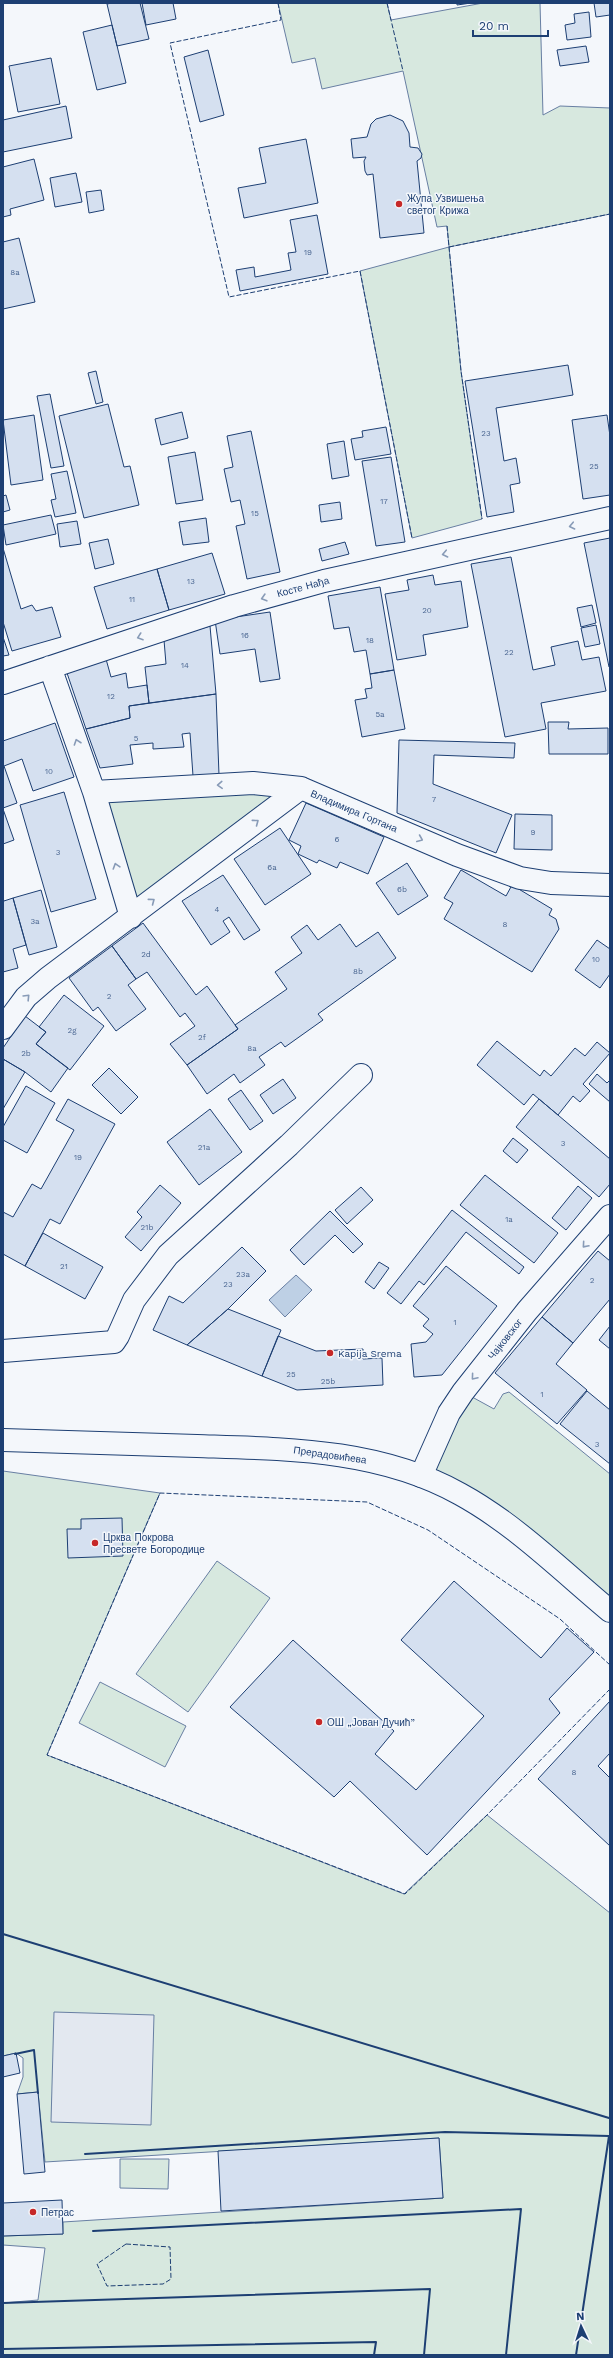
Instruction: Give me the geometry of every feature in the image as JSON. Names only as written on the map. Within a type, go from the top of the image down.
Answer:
[{"type":"street","name":"Косте Нађа","points":[[3,683],[234,606],[324,581],[610,518]]},
{"type":"street","points":[[50,667],[94,792],[132,917]]},
{"type":"street","points":[[94,792],[253,783],[301,788]]},
{"type":"street","name":"Владимира Гортана","points":[[3,1028],[26,997],[48,978],[132,917],[301,788],[457,855],[520,878],[551,883],[610,885]]},
{"type":"street","points":[[3,1351],[114,1342],[134,1300],[168,1255],[289,1145],[362,1075]]},
{"type":"street","name":"Чајковског","points":[[421,1476],[449,1413],[463,1392],[527,1311],[610,1216]]},
{"type":"street","name":"Прерадовићева","points":[[3,1440],[300,1449],[361,1458],[421,1476],[460,1494],[498,1518],[610,1611]]},
{"type":"shaded area","points":[[278,3],[387,3],[391,20],[483,3],[540,3],[543,115],[560,106],[610,108],[610,214],[449,247],[447,226],[437,227],[403,71],[322,89],[315,58],[292,63]]},
{"type":"shaded area","points":[[449,247],[461,371],[482,519],[412,538],[360,271]]},
{"type":"shaded area","points":[[301,788],[131,917],[94,792]]},
{"type":"shaded area","points":[[463,1392],[494,1409],[503,1394],[509,1392],[610,1474],[610,1611],[421,1476]]},
{"type":"shaded area","points":[[3,1471],[160,1493],[47,1755],[404,1894],[487,1815],[610,1913],[610,2355],[3,2355],[3,2303],[38,2300],[45,2248],[3,2245],[3,2236],[63,2234],[63,2222],[443,2198],[439,2138],[45,2162],[38,2092],[17,2094],[23,2077],[23,2058],[16,2053],[3,2056]]},
{"type":"shaded area","points":[[217,1561],[270,1598],[188,1712],[136,1674]]},
{"type":"shaded area","points":[[100,1682],[186,1726],[165,1767],[79,1723]]},
{"type":"shaded area","points":[[54,2012],[154,2015],[151,2125],[51,2122]]},
{"type":"shaded area","points":[[120,2159],[169,2159],[168,2189],[120,2188]]},
{"type":"water","points":[[296,1275],[312,1290],[285,1317],[269,1300]]},
{"type":"building","points":[[140,3],[149,39],[117,46],[107,4]]},
{"type":"building","points":[[142,3],[173,3],[176,19],[146,25]]},
{"type":"building","points":[[457,3],[471,3],[457,5]]},
{"type":"building","points":[[594,3],[610,3],[610,15],[596,17]]},
{"type":"building","points":[[589,12],[591,37],[567,40],[565,25],[575,23],[574,14]]},
{"type":"building","points":[[112,25],[126,83],[97,90],[83,32]]},
{"type":"building","points":[[586,46],[589,62],[560,66],[557,50]]},
{"type":"building","points":[[208,50],[224,115],[200,122],[184,57]]},
{"type":"building","points":[[51,58],[60,104],[18,112],[9,66]]},
{"type":"building","points":[[66,106],[72,138],[3,152],[3,120]]},
{"type":"building","name":"Жупа Узвишења светог Крижа","points":[[390,115],[403,121],[409,133],[410,147],[418,148],[422,154],[421,158],[417,161],[424,233],[380,238],[373,174],[367,175],[365,171],[364,161],[366,157],[353,158],[351,139],[367,137],[371,124],[376,119]]},
{"type":"building","points":[[306,139],[318,203],[244,218],[238,188],[266,183],[259,148]]},
{"type":"building","points":[[34,159],[44,200],[10,209],[11,215],[3,217],[3,167]]},
{"type":"building","points":[[76,173],[82,202],[55,207],[50,178]]},
{"type":"building","points":[[101,190],[104,210],[89,213],[86,192]]},
{"type":"building","points":[[317,215],[328,274],[240,291],[236,270],[254,267],[255,277],[291,270],[288,253],[296,252],[290,220]]},
{"type":"building","points":[[19,238],[35,302],[3,309],[3,242]]},
{"type":"building","points":[[568,365],[573,395],[496,408],[504,461],[516,458],[520,483],[510,485],[514,512],[487,517],[465,381]]},
{"type":"building","points":[[96,371],[103,402],[96,404],[88,373]]},
{"type":"building","points":[[50,394],[64,466],[51,468],[37,396]]},
{"type":"building","points":[[108,404],[124,467],[130,466],[139,505],[84,518],[59,416]]},
{"type":"building","points":[[182,412],[188,438],[161,445],[155,419]]},
{"type":"building","points":[[34,415],[43,480],[11,485],[3,420]]},
{"type":"building","points":[[607,415],[610,436],[610,495],[583,499],[572,420]]},
{"type":"building","points":[[386,427],[391,454],[355,460],[351,439],[363,437],[362,431]]},
{"type":"building","points":[[251,431],[280,572],[247,579],[236,526],[245,524],[240,500],[231,502],[224,469],[233,467],[227,436]]},
{"type":"building","points":[[344,441],[349,476],[332,479],[327,444]]},
{"type":"building","points":[[195,452],[203,500],[176,504],[168,457]]},
{"type":"building","points":[[391,457],[405,542],[376,546],[362,461]]},
{"type":"building","points":[[67,471],[76,513],[55,517],[51,500],[56,499],[51,474]]},
{"type":"building","points":[[6,495],[10,510],[3,512],[3,496]]},
{"type":"building","points":[[340,502],[342,519],[321,522],[319,505]]},
{"type":"building","points":[[51,515],[56,534],[6,545],[3,525]]},
{"type":"building","points":[[206,518],[209,542],[183,545],[179,522]]},
{"type":"building","points":[[77,521],[81,544],[60,547],[57,524]]},
{"type":"building","points":[[610,538],[610,666],[609,667],[584,543]]},
{"type":"building","points":[[108,539],[114,564],[95,569],[89,543]]},
{"type":"building","points":[[345,542],[349,554],[322,561],[319,549]]},
{"type":"building","points":[[3,548],[21,609],[32,605],[36,611],[52,607],[61,637],[12,651],[3,622]]},
{"type":"building","points":[[212,553],[225,594],[169,610],[157,569]]},
{"type":"building","points":[[511,557],[533,670],[555,665],[551,647],[578,641],[582,660],[599,657],[606,691],[541,703],[546,729],[505,737],[471,564]]},
{"type":"building","points":[[157,569],[169,610],[107,629],[94,587]]},
{"type":"building","points":[[433,575],[435,585],[461,581],[468,627],[423,635],[426,655],[397,660],[385,594],[409,590],[407,580]]},
{"type":"building","points":[[380,587],[394,670],[370,674],[366,650],[354,652],[349,627],[334,629],[328,596]]},
{"type":"building","points":[[592,605],[596,623],[581,627],[577,608]]},
{"type":"building","points":[[270,612],[280,679],[260,682],[255,649],[220,654],[215,620]]},
{"type":"building","points":[[596,625],[600,644],[585,647],[581,628]]},
{"type":"building","points":[[210,626],[216,694],[149,703],[145,667],[166,664],[164,640]]},
{"type":"building","points":[[3,637],[9,655],[3,656]]},
{"type":"building","points":[[106,659],[111,677],[126,673],[128,688],[147,685],[149,703],[129,706],[130,718],[86,729],[67,673]]},
{"type":"building","points":[[394,670],[405,729],[362,737],[355,700],[367,698],[365,689],[372,688],[370,674]]},
{"type":"building","points":[[216,694],[219,775],[193,776],[190,733],[182,734],[184,747],[153,749],[153,743],[130,745],[133,764],[100,768],[86,729],[130,718],[129,706]]},
{"type":"building","points":[[548,722],[569,722],[568,729],[608,728],[608,754],[549,754]]},
{"type":"building","points":[[55,723],[74,777],[33,791],[22,759],[4,766],[17,803],[3,808],[3,741]]},
{"type":"building","points":[[399,740],[515,743],[514,758],[434,755],[433,784],[512,815],[496,853],[397,813]]},
{"type":"building","points":[[64,792],[96,899],[51,912],[20,805]]},
{"type":"building","points":[[306,803],[384,837],[368,874],[340,862],[337,868],[319,860],[317,863],[298,854],[301,846],[289,840]]},
{"type":"building","points":[[3,809],[14,840],[3,844]]},
{"type":"building","points":[[515,814],[552,815],[552,850],[514,849]]},
{"type":"building","points":[[280,828],[311,874],[265,905],[234,859]]},
{"type":"building","points":[[407,863],[428,896],[398,915],[376,883]]},
{"type":"building","points":[[461,870],[506,896],[512,885],[552,909],[549,915],[556,919],[559,929],[532,972],[444,919],[453,903],[444,898]]},
{"type":"building","points":[[223,875],[260,930],[244,940],[229,917],[223,921],[230,932],[211,945],[182,901]]},
{"type":"building","points":[[41,890],[57,947],[29,955],[13,898]]},
{"type":"building","points":[[3,898],[4,901],[13,898],[26,945],[13,949],[18,968],[3,972]]},
{"type":"building","points":[[143,923],[196,995],[207,986],[238,1029],[187,1065],[170,1044],[195,1026],[185,1013],[180,1017],[147,972],[136,979],[112,946]]},
{"type":"building","points":[[340,924],[356,947],[378,932],[396,958],[318,1014],[323,1020],[285,1047],[281,1042],[259,1057],[265,1065],[240,1083],[234,1074],[207,1094],[187,1065],[238,1029],[235,1025],[287,989],[275,972],[302,953],[291,937],[307,925],[318,940]]},
{"type":"building","points":[[597,940],[610,949],[610,974],[600,988],[575,970]]},
{"type":"building","points":[[112,946],[136,979],[128,985],[146,1009],[116,1031],[98,1007],[93,1011],[69,978]]},
{"type":"building","points":[[64,995],[104,1026],[70,1070],[36,1044],[46,1032],[39,1027]]},
{"type":"building","points":[[25,1016],[46,1032],[36,1044],[68,1068],[51,1092],[25,1072],[3,1059],[3,1048]]},
{"type":"building","points":[[497,1041],[540,1076],[544,1070],[551,1076],[575,1048],[585,1056],[597,1042],[610,1053],[583,1084],[590,1091],[580,1102],[573,1096],[558,1115],[533,1094],[524,1105],[477,1065]]},
{"type":"building","points":[[3,1059],[25,1072],[3,1109]]},
{"type":"building","points":[[109,1068],[138,1097],[121,1114],[92,1085]]},
{"type":"building","points":[[597,1074],[607,1083],[610,1080],[610,1102],[589,1084]]},
{"type":"building","points":[[283,1079],[296,1098],[273,1114],[260,1095]]},
{"type":"building","points":[[26,1086],[55,1103],[27,1153],[3,1140],[3,1127]]},
{"type":"building","points":[[241,1090],[263,1121],[250,1130],[228,1099]]},
{"type":"building","points":[[68,1099],[115,1124],[60,1224],[50,1219],[25,1266],[3,1254],[3,1212],[13,1217],[32,1184],[41,1189],[74,1130],[56,1120]]},
{"type":"building","points":[[539,1099],[610,1159],[610,1184],[599,1197],[516,1127]]},
{"type":"building","points":[[210,1109],[242,1152],[199,1185],[167,1142]]},
{"type":"building","points":[[513,1138],[528,1150],[517,1163],[503,1151]]},
{"type":"building","points":[[485,1175],[558,1233],[534,1263],[460,1205]]},
{"type":"building","points":[[160,1185],[181,1203],[141,1251],[125,1237],[142,1217],[137,1212]]},
{"type":"building","points":[[578,1186],[592,1198],[566,1230],[552,1218]]},
{"type":"building","points":[[361,1187],[373,1200],[347,1224],[335,1210]]},
{"type":"building","points":[[452,1210],[524,1267],[519,1274],[466,1232],[424,1285],[419,1281],[401,1304],[387,1293]]},
{"type":"building","points":[[330,1211],[363,1244],[353,1253],[335,1235],[304,1265],[290,1250]]},
{"type":"building","points":[[43,1233],[103,1267],[85,1299],[25,1266]]},
{"type":"building","points":[[242,1247],[266,1271],[228,1309],[187,1345],[153,1330],[169,1296],[183,1303]]},
{"type":"building","points":[[598,1251],[610,1261],[610,1299],[573,1343],[542,1317]]},
{"type":"building","points":[[379,1262],[389,1268],[374,1289],[365,1282]]},
{"type":"building","points":[[446,1266],[497,1306],[442,1375],[414,1377],[411,1344],[426,1342],[433,1334],[423,1326],[429,1319],[413,1306]]},
{"type":"building","points":[[228,1309],[281,1330],[262,1376],[187,1345]]},
{"type":"building","points":[[542,1317],[573,1343],[556,1364],[587,1390],[557,1424],[495,1373]]},
{"type":"building","points":[[610,1326],[610,1349],[599,1340]]},
{"type":"building","points":[[278,1336],[316,1351],[363,1349],[363,1359],[382,1358],[383,1385],[297,1390],[262,1376]]},
{"type":"building","points":[[587,1391],[610,1410],[610,1464],[560,1424]]},
{"type":"building","name":"Црква Покрова Пресвете Богородице","points":[[122,1518],[123,1556],[68,1558],[67,1529],[81,1529],[81,1519]]},
{"type":"building","name":"ОШ „Јован Дучић”","points":[[454,1581],[541,1658],[567,1628],[594,1652],[549,1699],[560,1713],[427,1855],[350,1781],[334,1797],[230,1707],[293,1640],[394,1731],[375,1754],[416,1790],[484,1716],[401,1640]]},
{"type":"building","points":[[610,1701],[610,1753],[598,1766],[610,1778],[610,1846],[538,1779]]},
{"type":"building","points":[[16,2053],[20,2073],[3,2077],[3,2056]]},
{"type":"building","points":[[38,2092],[45,2172],[24,2174],[17,2094]]},
{"type":"building","points":[[439,2138],[443,2198],[221,2211],[218,2151]]},
{"type":"building","name":"Петрас","points":[[62,2200],[63,2234],[3,2236],[3,2203]]},
{"type":"fence","points":[[278,3],[281,20],[170,43],[229,297],[360,271],[412,538]]},
{"type":"fence","points":[[387,3],[403,71]]},
{"type":"fence","points":[[449,247],[610,214]]},
{"type":"fence","points":[[447,226],[461,371],[482,519]]},
{"type":"fence","points":[[610,1665],[560,1619],[428,1530],[367,1502],[160,1493],[47,1755],[405,1894],[487,1815],[610,1689]]},
{"type":"fence","points":[[126,2244],[170,2247],[171,2279],[163,2284],[107,2286],[97,2264],[126,2244]]},
{"type":"wall","points":[[3,1934],[609,2118]]},
{"type":"wall","points":[[15,2054],[34,2050],[38,2093]]},
{"type":"wall","points":[[85,2154],[445,2132],[609,2136],[576,2355]]},
{"type":"wall","points":[[93,2231],[521,2209],[506,2355]]},
{"type":"wall","points":[[3,2303],[430,2289],[424,2355]]},
{"type":"wall","points":[[3,2349],[376,2342],[374,2355]]},
{"type":"place","name":"Жупа Узвишења светог Крижа","points":[[399,204]]},
{"type":"place","name":"Kapija Srema","points":[[330,1353]]},
{"type":"place","name":"Црква Покрова Пресвете Богородице","points":[[95,1543]]},
{"type":"place","name":"ОШ „Јован Дучић”","points":[[319,1722]]},
{"type":"place","name":"Петрас","points":[[33,2212]]}]
